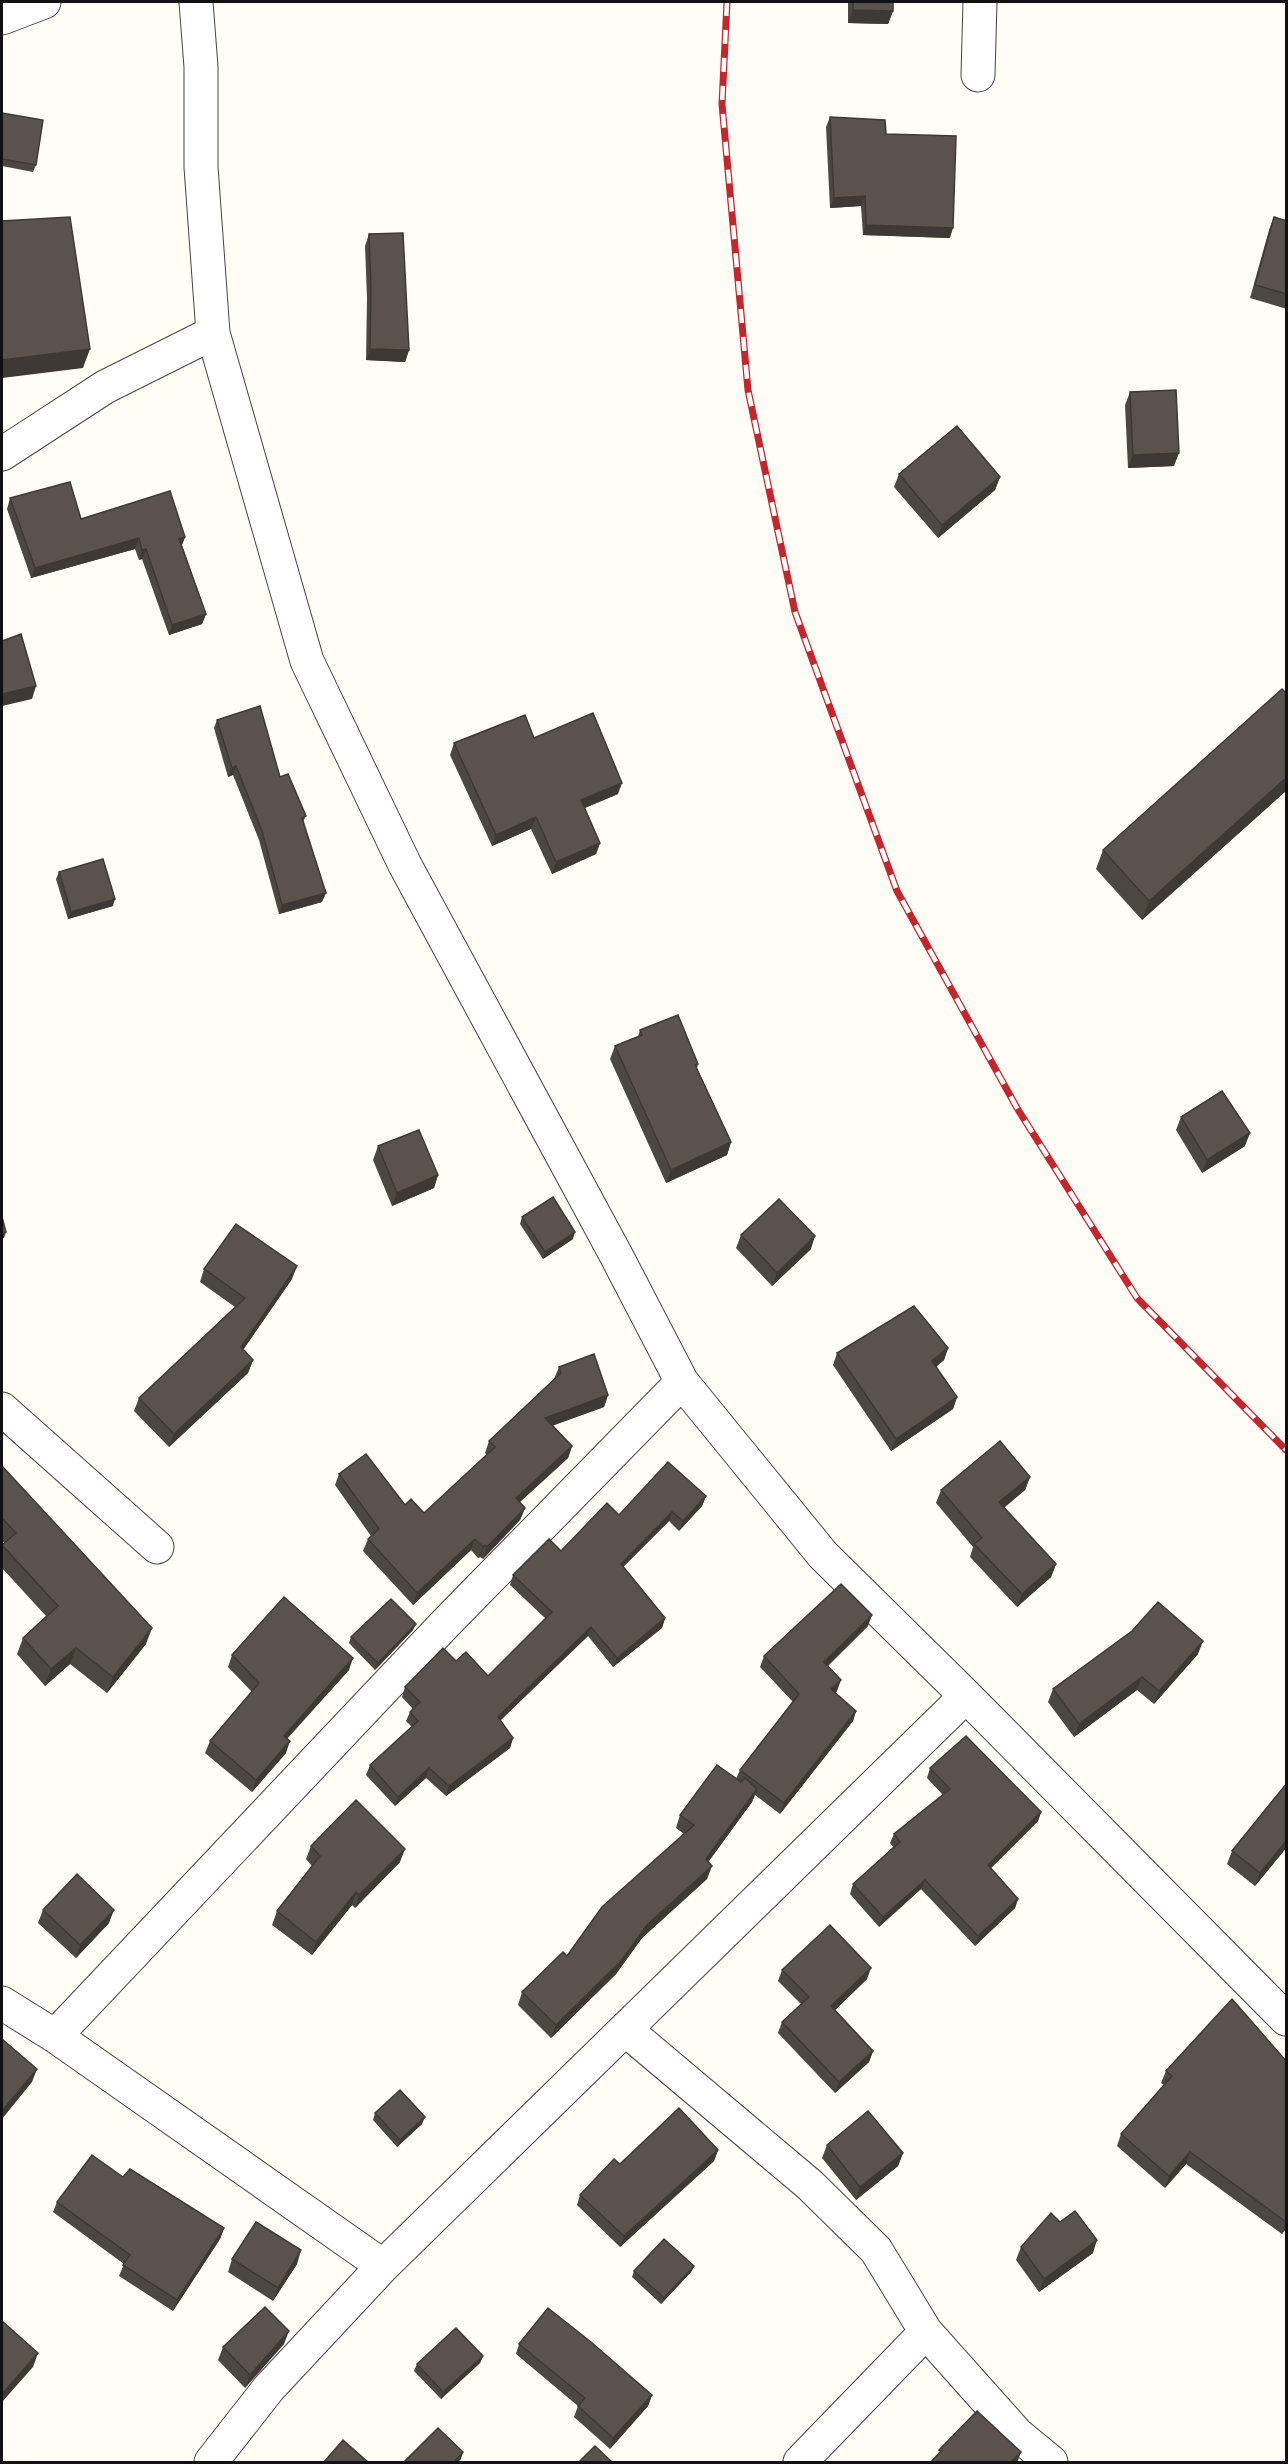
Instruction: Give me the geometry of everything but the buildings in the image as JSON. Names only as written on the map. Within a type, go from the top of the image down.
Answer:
[{"type":"street","points":[[2,18],[44,2]]},
{"type":"street","points":[[196,2],[201,67],[201,167],[213,333],[307,661],[405,865],[682,1382],[823,1555],[1287,2019]]},
{"type":"street","points":[[978,75],[980,2]]},
{"type":"street","points":[[2,454],[105,387],[213,333]]},
{"type":"street","points":[[55,2036],[444,1625],[682,1382]]},
{"type":"street","points":[[2,1408],[157,1547]]},
{"type":"street","points":[[211,2463],[269,2388],[383,2266],[966,1696]]},
{"type":"street","points":[[2,2003],[55,2036],[383,2266]]},
{"type":"street","points":[[626,2030],[810,2185],[876,2250],[926,2332],[1017,2434],[1051,2463]]},
{"type":"street","points":[[800,2463],[926,2332]]},
{"type":"railway","points":[[727,2],[722,104],[748,390],[795,612],[897,891],[1017,1108],[1137,1298],[1286,1450]]}]
